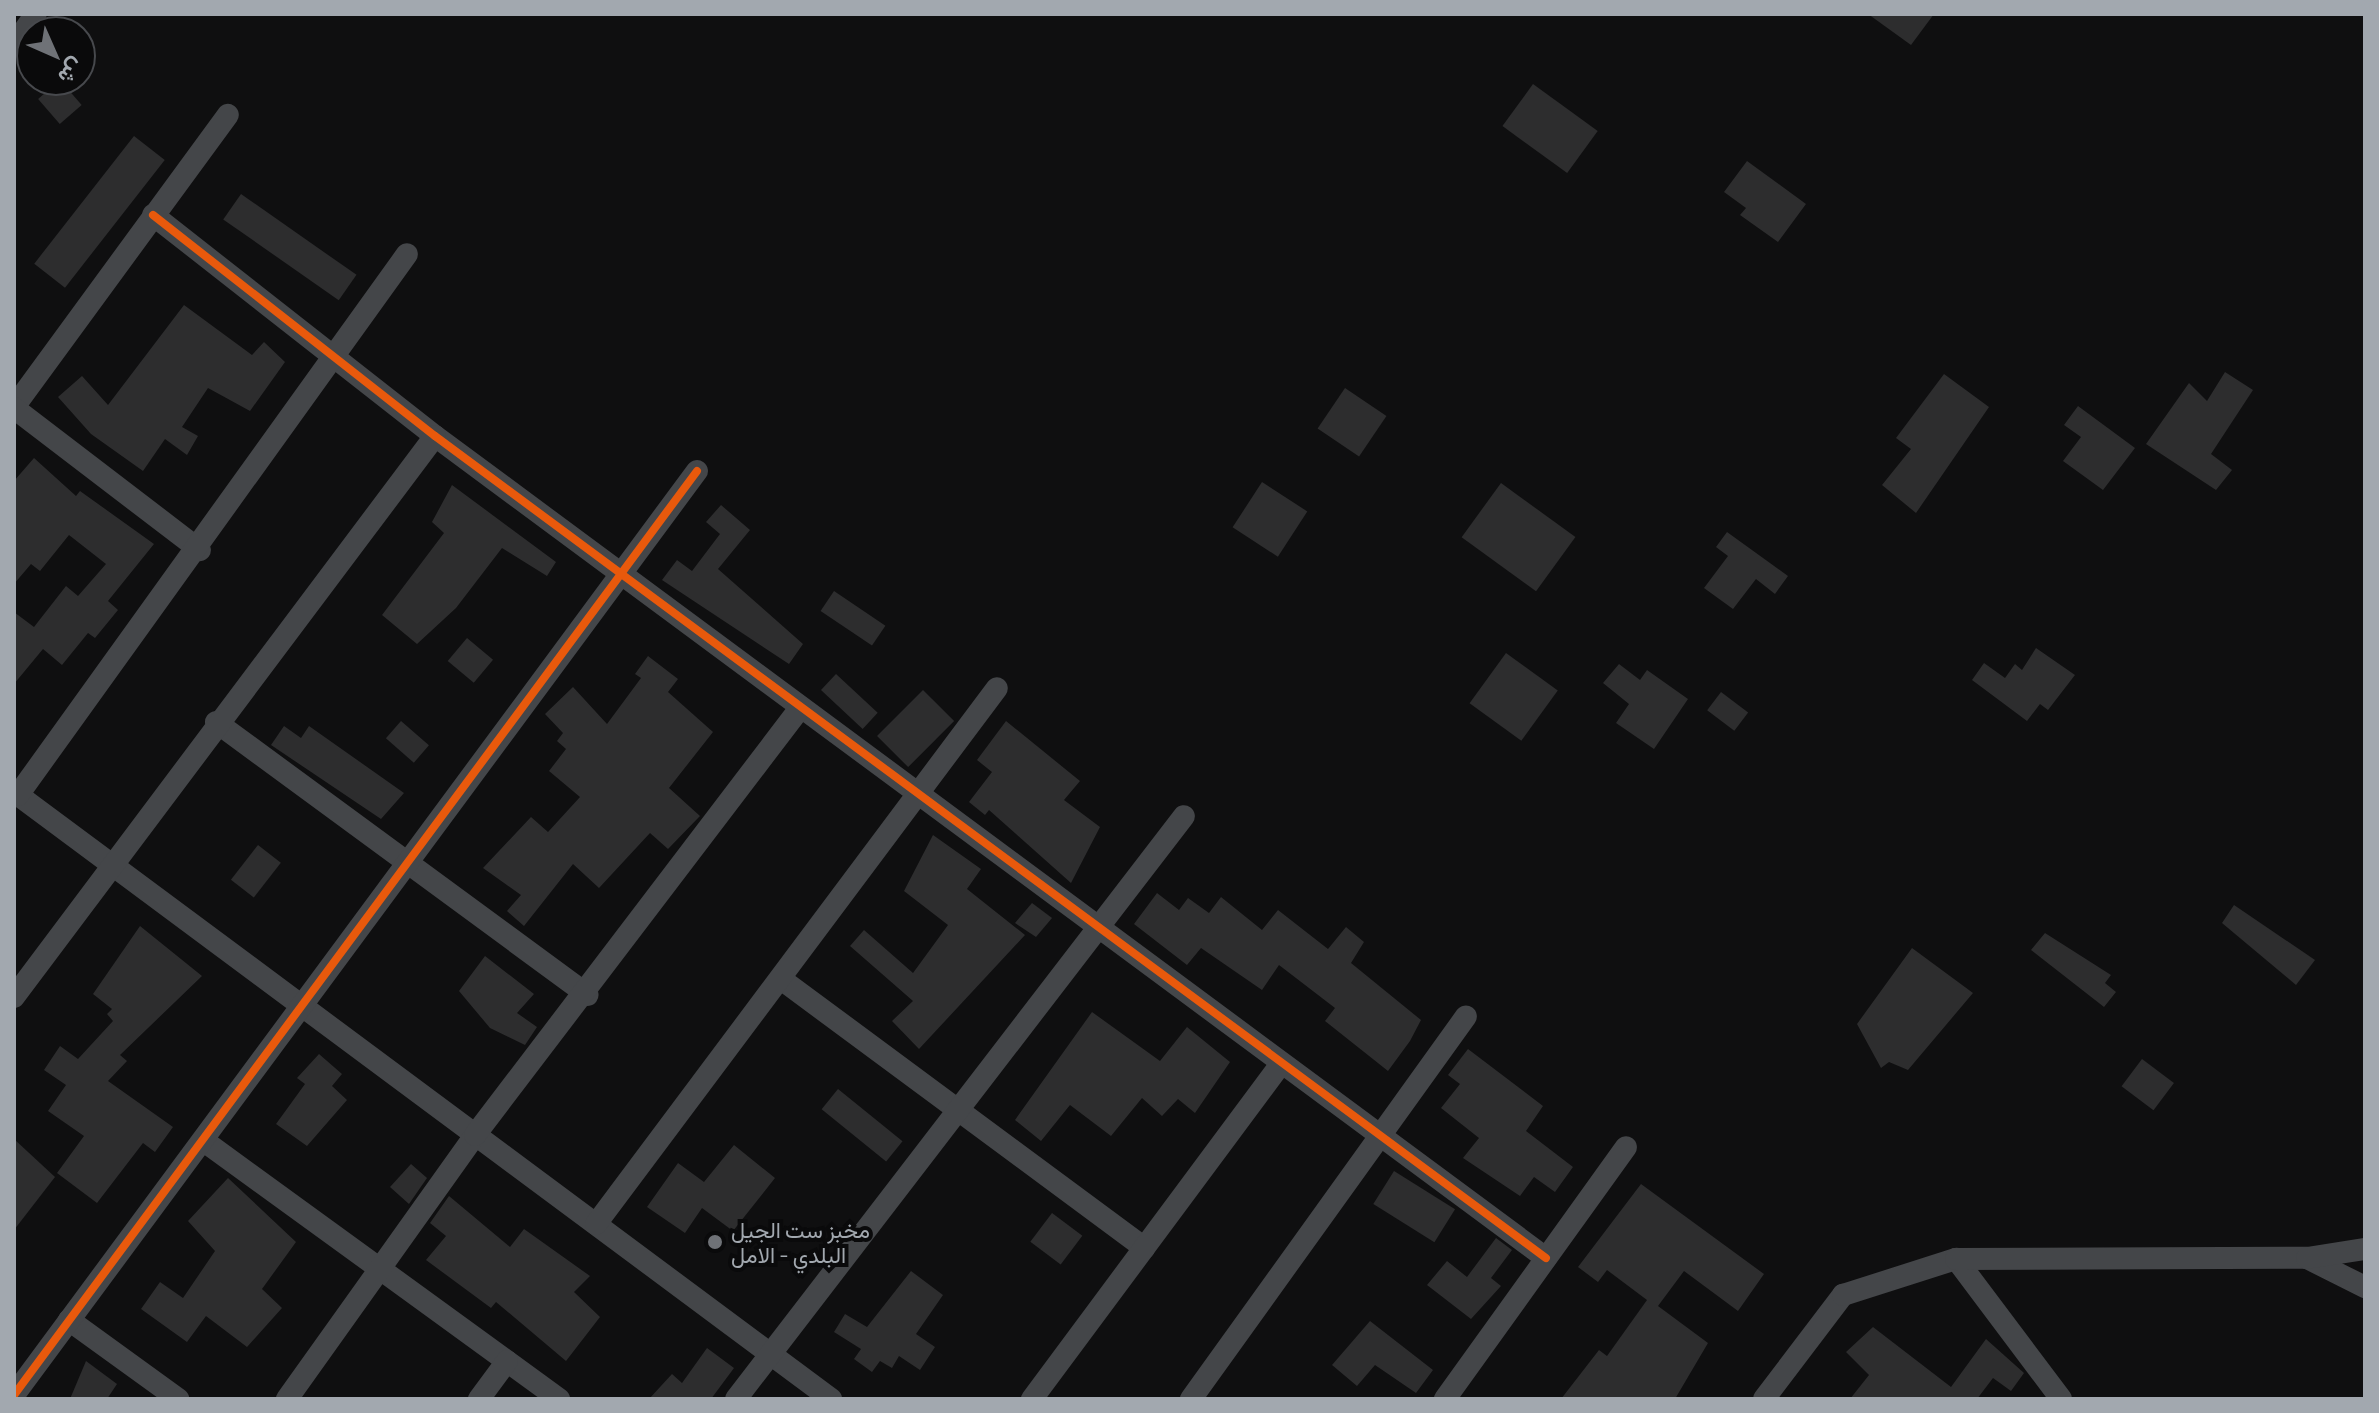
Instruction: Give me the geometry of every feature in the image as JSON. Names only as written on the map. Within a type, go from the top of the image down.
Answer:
[{"type":"street","points":[[14,45],[36,14]]},
{"type":"street","points":[[200,550],[14,408],[228,115]]},
{"type":"street","points":[[153,215],[435,436],[1546,1258]]},
{"type":"street","points":[[407,254],[200,550],[16,793],[831,1399]]},
{"type":"street","points":[[14,997],[216,722],[435,436]]},
{"type":"street","points":[[14,1395],[697,471]]},
{"type":"street","points":[[596,1224],[920,795],[997,688]]},
{"type":"street","points":[[287,1399],[475,1135],[587,995],[800,708]]},
{"type":"street","points":[[216,722],[587,995]]},
{"type":"street","points":[[736,1399],[954,1108],[1184,816]]},
{"type":"street","points":[[781,979],[1144,1248]]},
{"type":"street","points":[[1191,1399],[1466,1017]]},
{"type":"street","points":[[1032,1399],[1281,1064]]},
{"type":"street","points":[[204,1141],[382,1264],[559,1399]]},
{"type":"street","points":[[1445,1399],[1626,1147]]},
{"type":"street","points":[[1764,1399],[1843,1295],[1956,1259],[2307,1258],[2365,1249]]},
{"type":"street","points":[[2307,1258],[2365,1287]]},
{"type":"street","points":[[1956,1259],[2061,1399]]},
{"type":"street","points":[[69,1320],[178,1399]]},
{"type":"street","points":[[479,1399],[507,1361]]},
{"type":"building","points":[[1868,14],[1934,14],[1911,45]]},
{"type":"building","points":[[1533,84],[1598,131],[1567,173],[1502,126]]},
{"type":"building","points":[[42,96],[74,96],[82,105],[60,124],[38,99]]},
{"type":"building","points":[[134,136],[165,160],[65,288],[34,264]]},
{"type":"building","points":[[1747,161],[1806,204],[1778,242],[1740,215],[1746,208],[1724,192]]},
{"type":"building","points":[[241,194],[357,275],[339,300],[223,219]]},
{"type":"building","points":[[184,305],[252,355],[264,342],[285,362],[250,411],[208,388],[182,427],[198,436],[187,455],[165,439],[143,471],[91,434],[58,397],[82,376],[108,405]]},
{"type":"building","points":[[2225,372],[2253,390],[2211,454],[2232,470],[2216,490],[2146,444],[2189,383],[2207,401]]},
{"type":"building","points":[[1944,374],[1989,407],[1916,513],[1882,485],[1911,449],[1896,438]]},
{"type":"building","points":[[1345,388],[1386,416],[1359,457],[1318,429]]},
{"type":"building","points":[[2078,406],[2135,448],[2103,490],[2063,461],[2081,437],[2064,425]]},
{"type":"building","points":[[34,458],[76,496],[80,491],[154,544],[108,601],[118,610],[95,638],[88,633],[62,665],[43,649],[14,684],[14,612],[34,627],[66,586],[78,596],[106,564],[69,535],[40,571],[31,564],[14,584],[14,481]]},
{"type":"building","points":[[1262,482],[1307,511],[1278,557],[1233,527]]},
{"type":"building","points":[[1501,483],[1575,537],[1536,591],[1462,537]]},
{"type":"building","points":[[452,485],[556,562],[547,576],[502,548],[456,608],[417,644],[382,615],[444,533],[432,522]]},
{"type":"building","points":[[721,505],[750,530],[718,569],[803,644],[789,664],[662,580],[677,560],[692,571],[720,534],[706,522]]},
{"type":"building","points":[[1727,532],[1788,576],[1775,594],[1756,579],[1733,609],[1704,588],[1728,556],[1716,547]]},
{"type":"building","points":[[834,591],[885,626],[872,646],[821,611]]},
{"type":"building","points":[[467,638],[493,660],[474,683],[448,661]]},
{"type":"building","points":[[2036,648],[2075,675],[2048,710],[2040,704],[2027,721],[1972,680],[1984,663],[2005,678],[2015,664],[2022,670]]},
{"type":"building","points":[[1506,653],[1558,691],[1521,741],[1470,703]]},
{"type":"building","points":[[648,656],[678,679],[668,692],[713,732],[669,788],[700,816],[668,849],[650,833],[599,888],[573,864],[524,926],[507,911],[521,895],[483,868],[531,817],[548,832],[580,797],[549,771],[566,749],[557,741],[563,733],[545,714],[573,687],[607,724],[641,678],[635,674]]},
{"type":"building","points":[[1619,664],[1640,680],[1647,670],[1688,699],[1654,749],[1616,723],[1629,704],[1603,683]]},
{"type":"building","points":[[836,674],[878,713],[863,729],[821,690]]},
{"type":"building","points":[[923,690],[954,721],[908,767],[877,736]]},
{"type":"building","points":[[1721,692],[1748,712],[1734,731],[1707,710]]},
{"type":"building","points":[[401,721],[429,745],[414,763],[386,738]]},
{"type":"building","points":[[1006,721],[1080,781],[1064,800],[1100,827],[1071,883],[989,810],[985,815],[969,802],[992,772],[977,760]]},
{"type":"building","points":[[284,726],[301,738],[309,726],[404,793],[381,819],[271,745]]},
{"type":"building","points":[[933,835],[981,869],[967,889],[1025,935],[919,1049],[892,1021],[913,1001],[850,946],[864,930],[913,973],[948,925],[904,891]]},
{"type":"building","points":[[258,845],[281,863],[254,898],[231,880]]},
{"type":"building","points":[[1157,893],[1179,910],[1188,898],[1209,913],[1221,897],[1262,930],[1278,910],[1328,949],[1346,927],[1364,942],[1351,963],[1421,1020],[1410,1041],[1388,1071],[1325,1021],[1335,1008],[1279,965],[1262,990],[1201,948],[1187,965],[1134,924]]},
{"type":"building","points":[[1032,903],[1052,918],[1036,937],[1015,923]]},
{"type":"building","points":[[2234,905],[2315,960],[2296,985],[2222,923]]},
{"type":"building","points":[[140,926],[202,976],[120,1055],[127,1061],[108,1081],[173,1127],[155,1152],[143,1143],[97,1203],[57,1173],[84,1136],[48,1111],[66,1085],[44,1070],[60,1046],[78,1059],[113,1021],[107,1014],[112,1009],[93,994]]},
{"type":"building","points":[[2045,933],[2111,975],[2105,983],[2116,992],[2104,1007],[2031,950]]},
{"type":"building","points":[[1912,948],[1973,993],[1908,1070],[1889,1062],[1881,1068],[1857,1024]]},
{"type":"building","points":[[485,956],[534,994],[517,1013],[537,1027],[525,1045],[490,1028],[459,991]]},
{"type":"building","points":[[1092,1012],[1160,1061],[1187,1027],[1230,1062],[1195,1113],[1178,1099],[1162,1116],[1142,1098],[1111,1136],[1070,1105],[1041,1141],[1015,1120]]},
{"type":"building","points":[[1468,1049],[1543,1106],[1526,1131],[1573,1167],[1555,1192],[1534,1177],[1520,1196],[1463,1158],[1479,1138],[1441,1108],[1460,1084],[1448,1075]]},
{"type":"building","points":[[319,1054],[342,1074],[332,1086],[347,1100],[307,1146],[276,1124],[305,1084],[297,1078]]},
{"type":"building","points":[[2142,1059],[2174,1083],[2153,1110],[2122,1086]]},
{"type":"building","points":[[838,1089],[903,1141],[886,1161],[822,1109]]},
{"type":"building","points":[[14,1139],[55,1177],[14,1230]]},
{"type":"building","points":[[734,1145],[775,1178],[733,1231],[702,1208],[685,1233],[647,1207],[678,1163],[704,1182]]},
{"type":"building","points":[[411,1164],[427,1178],[409,1204],[390,1187]]},
{"type":"building","points":[[1394,1171],[1455,1209],[1434,1242],[1373,1204]]},
{"type":"building","points":[[228,1178],[296,1242],[262,1289],[282,1308],[247,1347],[206,1316],[187,1342],[141,1309],[160,1282],[183,1298],[215,1251],[188,1221]]},
{"type":"building","points":[[1641,1184],[1764,1274],[1738,1311],[1684,1271],[1658,1306],[1708,1343],[1675,1399],[1561,1399],[1599,1350],[1607,1356],[1647,1300],[1607,1270],[1598,1282],[1578,1267]]},
{"type":"building","points":[[449,1196],[510,1247],[524,1229],[590,1276],[574,1292],[600,1317],[566,1361],[496,1302],[491,1308],[426,1260],[446,1236],[430,1223]]},
{"type":"building","points":[[1052,1213],[1082,1236],[1061,1265],[1030,1242]]},
{"type":"building","points":[[1496,1238],[1512,1250],[1491,1278],[1501,1286],[1471,1319],[1427,1285],[1447,1261],[1467,1277]]},
{"type":"building","points":[[911,1271],[943,1295],[916,1334],[935,1347],[920,1370],[899,1356],[892,1368],[880,1361],[872,1372],[854,1359],[861,1349],[834,1332],[845,1314],[867,1327]]},
{"type":"building","points":[[1370,1321],[1433,1370],[1416,1393],[1375,1365],[1357,1386],[1332,1365]]},
{"type":"building","points":[[1873,1327],[1951,1387],[1986,1339],[2024,1373],[2011,1391],[1993,1378],[1977,1399],[1850,1399],[1869,1375],[1846,1352]]},
{"type":"building","points":[[707,1348],[734,1368],[711,1399],[649,1399],[672,1374],[682,1383]]},
{"type":"building","points":[[86,1361],[117,1384],[107,1399],[70,1399]]},
{"type":"cycle path","points":[[153,215],[435,436],[1546,1258]]},
{"type":"cycle path","points":[[14,1395],[697,471]]},
{"type":"place","name":"مخبز ست الجيل البلدي - الامل","points":[[715,1242]]}]
